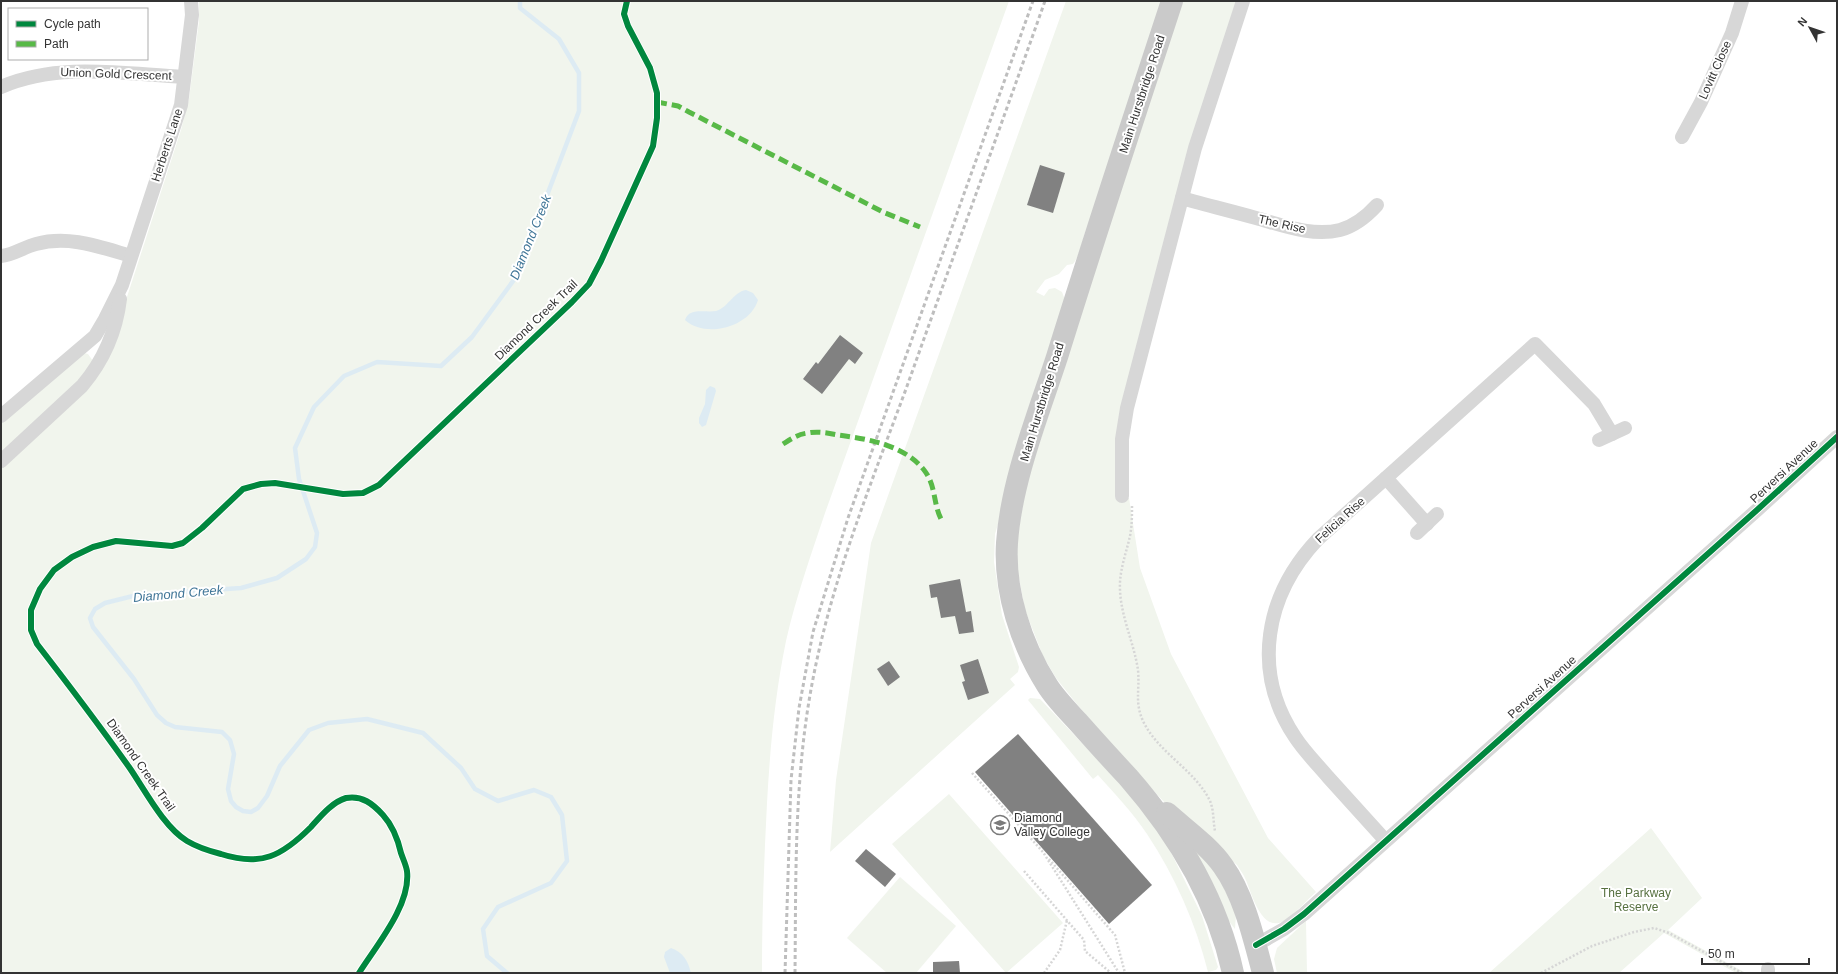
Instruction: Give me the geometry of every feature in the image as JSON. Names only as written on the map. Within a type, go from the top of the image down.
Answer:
[{"type":"main road","name":"Main Hurstbridge Road","points":[[1172,1],[1109,193],[1015,492],[1007,543],[1007,566],[1011,592],[1018,620],[1030,654],[1048,686],[1131,780],[1173,835],[1205,893],[1231,965]]},
{"type":"main road","name":"Main Hurstbridge Road","points":[[1131,780],[1205,847],[1223,866],[1240,899],[1256,945],[1263,973]]},
{"type":"main road","points":[[1231,965],[1256,945]]},
{"type":"street","name":"Herberts Lane","points":[[1,461],[82,386],[97,367],[108,347],[115,328],[122,285],[180,105],[192,15],[191,1]]},
{"type":"street","points":[[1127,500],[1122,439],[1125,415],[1200,131],[1243,1]]},
{"type":"street","name":"Lovitt Close","points":[[1682,137],[1701,102],[1732,33],[1742,1]]},
{"type":"street","name":"Union Gold Crescent","points":[[1,87],[35,75],[55,72],[74,71],[184,77]]},
{"type":"street","name":"The Rise","points":[[1182,198],[1292,228],[1322,232],[1340,230],[1350,226],[1378,205]]},
{"type":"street","points":[[1,256],[36,244],[54,241],[86,243],[131,256]]},
{"type":"street","name":"Herberts Lane","points":[[1,416],[99,330],[122,285]]},
{"type":"street","name":"Felicia Rise","points":[[1385,840],[1305,751],[1286,723],[1280,708],[1271,679],[1269,643],[1275,609],[1282,590],[1298,561],[1318,539],[1535,344],[1594,404],[1605,437],[1625,428]]},
{"type":"street","points":[[79,349],[85,349],[95,355],[97,367]]},
{"type":"street","name":"Perversi Avenue","points":[[1256,945],[1292,923],[1758,510],[1837,437]]},
{"type":"street","points":[[1386,478],[1422,529],[1437,514]]},
{"type":"path","points":[[1127,500],[1130,534],[1122,567],[1120,590],[1129,638],[1137,665],[1137,702],[1139,711],[1147,729],[1161,748],[1203,790],[1212,806],[1215,834]]},
{"type":"path","points":[[972,774],[1043,852],[1115,935],[1125,973]]},
{"type":"path","points":[[1043,852],[1119,973]]},
{"type":"path","points":[[1024,871],[1084,940],[1085,951],[1111,973]]},
{"type":"path","points":[[1044,973],[1060,950],[1067,920]]},
{"type":"path","points":[[1541,973],[1592,946],[1634,932],[1654,928],[1669,933],[1742,973]]},
{"type":"green space","points":[[199,1],[1009,1],[825,513],[794,608],[779,681],[770,762],[764,867],[762,973],[1,973],[1,422],[84,353],[88,354],[93,361],[80,393],[126,300],[181,130],[189,99],[199,21]]},
{"type":"green space","points":[[1066,1],[1162,1],[1118,143],[1085,232],[1078,256],[1073,264],[1067,265],[1059,274],[1045,280],[1036,292],[1044,296],[1049,289],[1055,288],[1062,292],[1065,300],[995,534],[994,562],[1002,615],[1019,667],[1018,672],[1010,679],[1015,685],[830,852],[836,780],[871,543]]},
{"type":"green space","points":[[1182,1],[1237,1],[1137,346],[1117,499],[1129,498],[1140,568],[1171,654],[1268,838],[1316,892],[1288,918],[1284,921],[1276,923],[1269,921],[1263,916],[1253,899],[1244,876],[1237,865],[1167,805],[1080,708],[1056,678],[1043,656],[1025,610],[1017,567],[1017,538],[1027,482]]},
{"type":"green space","points":[[1030,698],[1040,699],[1139,803],[1165,840],[1202,916],[1218,967],[1216,970],[1208,972],[1184,901],[1167,867],[1142,826],[1098,775],[1093,779],[1028,700]]},
{"type":"green space","points":[[949,794],[1063,923],[1006,973],[892,844]]},
{"type":"green space","name":"The Parkway Reserve","points":[[1651,828],[1702,898],[1668,930],[1746,973],[1736,973],[1664,933],[1619,973],[1489,973]]},
{"type":"green space","points":[[1178,832],[1213,865],[1236,914],[1235,929],[1224,915]]},
{"type":"green space","points":[[900,877],[956,926],[916,973],[887,973],[847,938]]},
{"type":"green space","points":[[1306,921],[1307,973],[1277,973],[1274,959],[1277,948]]},
{"type":"shaded area","points":[[746,290],[753,293],[758,300],[746,317],[737,323],[715,329],[704,329],[694,326],[685,320],[690,313],[698,311],[716,311],[724,307],[741,291]]},
{"type":"shaded area","points":[[710,386],[715,388],[716,391],[706,425],[702,427],[699,423],[699,418],[705,404],[706,390]]},
{"type":"shaded area","points":[[671,948],[682,955],[691,973],[670,973],[664,957],[665,952]]},
{"type":"building","points":[[1040,165],[1065,173],[1053,213],[1027,205]]},
{"type":"building","points":[[840,335],[863,353],[855,364],[849,359],[822,394],[803,379],[816,362],[818,364]]},
{"type":"building","points":[[960,579],[966,612],[971,611],[974,632],[959,634],[955,616],[941,618],[937,597],[931,598],[929,585]]},
{"type":"building","points":[[978,659],[989,693],[968,700],[962,682],[965,681],[960,665]]},
{"type":"building","points":[[889,661],[900,677],[888,686],[877,669]]},
{"type":"building","points":[[1018,734],[1152,885],[1109,924],[975,772]]},
{"type":"building","points":[[866,849],[896,874],[885,887],[855,861]]},
{"type":"building","points":[[959,961],[960,973],[933,973],[933,962]]},
{"type":"waterway","name":"Diamond Creek","points":[[507,973],[487,956],[483,929],[498,907],[551,883],[567,861],[562,815],[551,797],[534,790],[498,801],[475,789],[461,768],[423,733],[367,719],[328,723],[309,730],[280,766],[267,796],[258,808],[251,812],[243,811],[236,807],[231,801],[228,789],[234,754],[230,740],[222,732],[175,727],[166,723],[157,715],[134,679],[93,627],[90,618],[95,609],[105,603],[137,595],[241,588],[277,578],[306,559],[315,547],[317,533],[299,479],[295,448],[314,407],[344,376],[377,362],[441,366],[472,337],[516,277],[579,111],[579,73],[559,39],[520,8],[520,1]]},
{"type":"railway","points":[[785,973],[791,780],[799,708],[813,632],[848,518],[1033,1]]},
{"type":"railway","points":[[795,973],[796,864],[799,792],[806,720],[820,646],[841,571],[865,498],[906,389],[1045,1]]},
{"type":"marked path","points":[[657,102],[678,106],[883,212],[920,227]]},
{"type":"marked path","points":[[783,444],[801,434],[819,432],[874,441],[896,449],[916,461],[928,476],[933,488],[938,513],[941,519]]},
{"type":"cycle path","name":"Diamond Creek Trail","points":[[359,973],[391,925],[404,897],[407,884],[407,869],[398,843],[392,828],[383,815],[367,801],[352,797],[346,798],[331,806],[311,827],[290,845],[280,852],[259,859],[235,858],[208,850],[187,841],[162,817],[118,751],[37,644],[31,630],[31,610],[40,589],[54,570],[72,557],[93,547],[116,541],[172,546],[183,543],[202,528],[243,489],[261,484],[275,483],[343,494],[363,493],[379,485],[572,302],[589,284],[601,261],[653,146],[657,118],[657,93],[650,68],[628,26],[624,14],[627,1]]},
{"type":"cycle path","points":[[1256,945],[1284,929],[1304,914],[1837,437]]},
{"type":"place","name":"Diamond Valley College","points":[[1000,825]]}]
